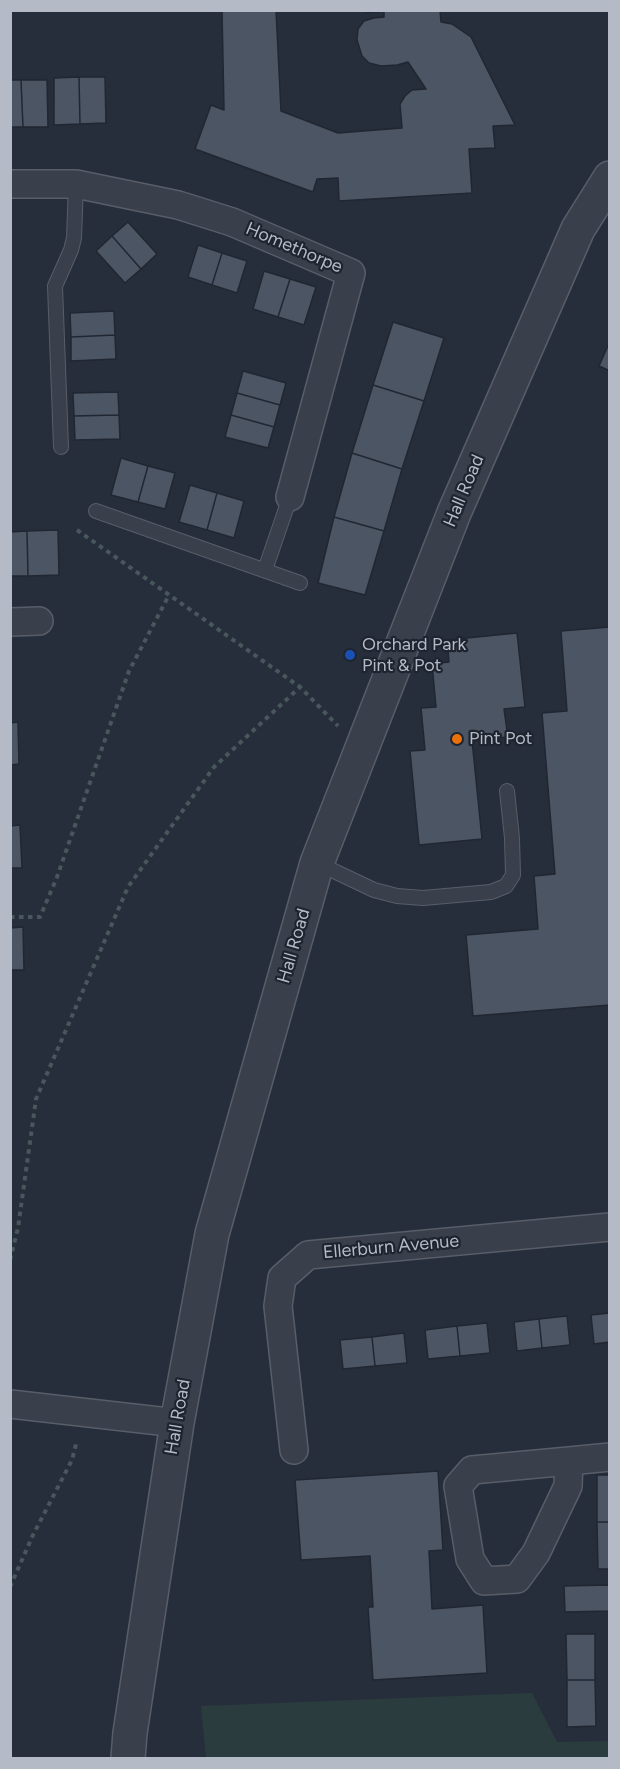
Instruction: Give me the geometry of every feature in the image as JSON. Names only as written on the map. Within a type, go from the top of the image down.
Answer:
[{"type":"street","name":"Hall Road","points":[[128,1758],[131,1721],[177,1423],[212,1234],[317,863],[454,513],[579,229],[609,178]]},
{"type":"street","name":"Homethorpe","points":[[10,184],[76,184],[178,206],[232,222],[351,273],[290,497]]},
{"type":"street","points":[[10,622],[39,621]]},
{"type":"street","name":"Ellerburn Avenue","points":[[294,1450],[278,1306],[282,1278],[308,1255],[609,1227]]},
{"type":"street","points":[[10,1404],[177,1423]]},
{"type":"street","points":[[569,1461],[568,1486],[530,1562],[517,1579],[484,1581],[470,1559],[458,1486],[472,1470],[609,1457]]},
{"type":"lane","points":[[61,447],[55,286],[74,238],[76,184]]},
{"type":"lane","points":[[265,570],[290,497]]},
{"type":"lane","points":[[96,511],[300,583]]},
{"type":"lane","points":[[317,863],[374,890],[397,896],[423,898],[491,891],[506,886],[513,875],[507,791]]},
{"type":"path","points":[[77,530],[300,687],[361,751]]},
{"type":"path","points":[[10,917],[40,917],[57,877],[129,671],[169,595]]},
{"type":"path","points":[[10,1260],[18,1228],[36,1099],[128,887],[214,766],[300,687]]},
{"type":"path","points":[[10,1587],[33,1535],[72,1460],[84,1412]]},
{"type":"shaded area","points":[[532,1693],[557,1742],[609,1741],[609,1758],[206,1758],[201,1706]]},
{"type":"building","points":[[222,10],[276,10],[281,111],[338,133],[402,128],[400,104],[412,90],[426,89],[408,62],[381,66],[369,63],[362,56],[357,40],[358,29],[364,21],[384,17],[384,11],[366,13],[363,10],[440,10],[441,22],[452,24],[471,37],[515,125],[493,126],[495,148],[469,149],[472,193],[339,201],[338,178],[317,179],[313,192],[195,149],[211,105],[224,110]]},
{"type":"building","points":[[79,77],[105,77],[106,123],[80,124]]},
{"type":"building","points":[[79,77],[80,124],[54,125],[54,78]]},
{"type":"building","points":[[10,80],[21,80],[23,127],[10,127]]},
{"type":"building","points":[[21,80],[47,80],[48,127],[23,127]]},
{"type":"building","points":[[128,222],[157,254],[141,269],[112,236]]},
{"type":"building","points":[[112,236],[141,269],[125,283],[96,251]]},
{"type":"building","points":[[198,245],[222,253],[212,285],[188,277]]},
{"type":"building","points":[[222,253],[247,261],[237,293],[212,285]]},
{"type":"building","points":[[264,271],[290,279],[278,317],[253,309]]},
{"type":"building","points":[[290,279],[316,287],[304,325],[278,317]]},
{"type":"building","points":[[114,311],[115,335],[71,337],[70,313]]},
{"type":"building","points":[[393,322],[444,338],[424,401],[373,385]]},
{"type":"building","points":[[115,335],[116,359],[71,361],[71,337]]},
{"type":"building","points":[[610,341],[610,371],[599,366]]},
{"type":"building","points":[[243,371],[286,383],[280,405],[237,393]]},
{"type":"building","points":[[373,385],[424,401],[402,469],[352,453]]},
{"type":"building","points":[[118,392],[119,415],[74,416],[73,393]]},
{"type":"building","points":[[237,393],[280,405],[274,427],[231,415]]},
{"type":"building","points":[[119,415],[120,439],[75,440],[74,416]]},
{"type":"building","points":[[231,415],[274,427],[268,448],[225,437]]},
{"type":"building","points":[[352,453],[402,469],[384,531],[334,517]]},
{"type":"building","points":[[121,458],[148,466],[138,502],[111,495]]},
{"type":"building","points":[[148,466],[175,473],[165,509],[138,502]]},
{"type":"building","points":[[190,485],[217,493],[207,530],[179,522]]},
{"type":"building","points":[[217,493],[244,501],[234,538],[207,530]]},
{"type":"building","points":[[334,517],[384,531],[365,595],[318,583]]},
{"type":"building","points":[[58,530],[59,575],[28,576],[27,531]]},
{"type":"building","points":[[27,531],[28,576],[10,576],[10,532]]},
{"type":"building","points":[[610,627],[610,1005],[473,1016],[466,935],[538,929],[534,876],[555,874],[542,713],[567,711],[561,631]]},
{"type":"building","name":"Pint Pot","points":[[517,633],[525,707],[504,709],[508,737],[472,740],[482,839],[419,845],[410,751],[425,750],[421,708],[436,707],[432,664],[449,662],[447,640]]},
{"type":"building","points":[[18,722],[19,764],[10,765],[10,723]]},
{"type":"building","points":[[20,825],[22,868],[10,868],[10,826]]},
{"type":"building","points":[[23,927],[24,970],[10,970],[10,928]]},
{"type":"building","points":[[610,1313],[610,1342],[594,1344],[591,1315]]},
{"type":"building","points":[[567,1316],[570,1345],[542,1348],[539,1319]]},
{"type":"building","points":[[539,1319],[542,1348],[517,1351],[514,1322]]},
{"type":"building","points":[[487,1323],[490,1353],[460,1356],[457,1326]]},
{"type":"building","points":[[457,1326],[460,1356],[428,1359],[425,1330]]},
{"type":"building","points":[[404,1333],[407,1363],[375,1366],[372,1337]]},
{"type":"building","points":[[372,1337],[375,1366],[343,1369],[340,1340]]},
{"type":"building","points":[[438,1471],[443,1550],[429,1551],[432,1609],[483,1605],[487,1673],[373,1680],[368,1607],[373,1607],[370,1556],[301,1560],[295,1480]]},
{"type":"building","points":[[597,1475],[610,1475],[610,1522],[597,1522]]},
{"type":"building","points":[[597,1522],[610,1522],[610,1569],[598,1569]]},
{"type":"building","points":[[609,1585],[609,1611],[565,1612],[564,1586]]},
{"type":"building","points":[[566,1634],[595,1634],[595,1680],[567,1680]]},
{"type":"building","points":[[567,1680],[595,1680],[596,1726],[567,1727]]},
{"type":"place","name":"Orchard Park Pint & Pot","points":[[350,655]]},
{"type":"place","name":"Pint Pot","points":[[457,739]]}]
